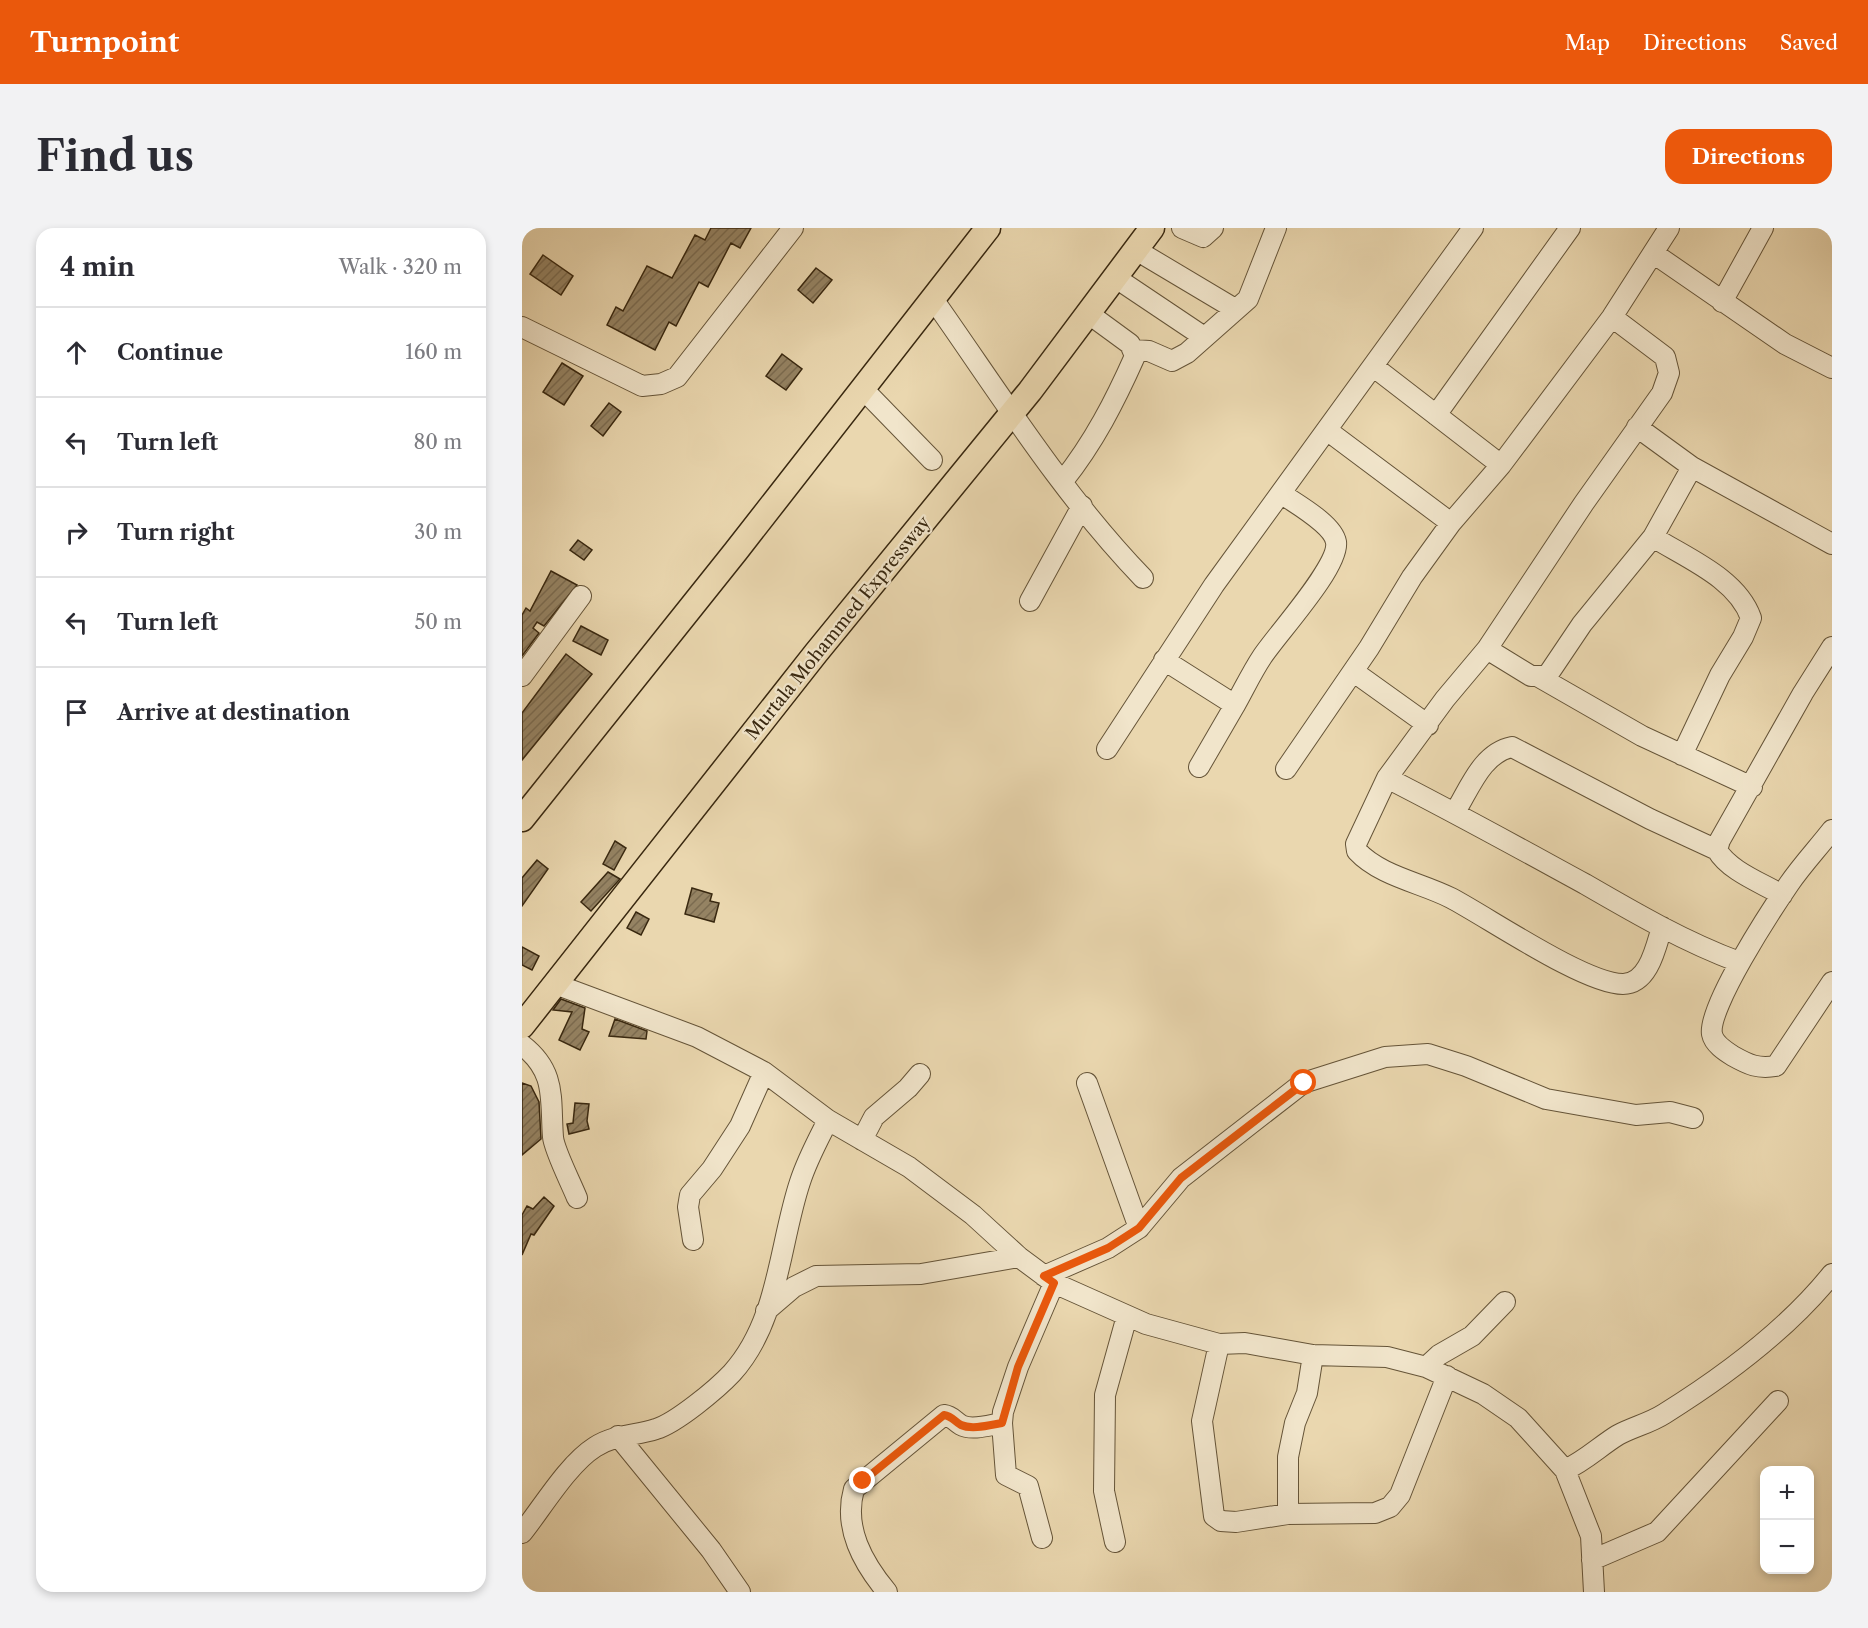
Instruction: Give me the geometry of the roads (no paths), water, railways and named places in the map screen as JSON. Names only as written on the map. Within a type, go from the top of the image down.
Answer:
[{"type":"main road","points":[[522,819],[988,228]]},
{"type":"main road","name":"Murtala Mohammed Expressway","points":[[522,1026],[816,653],[1012,413],[1152,228]]},
{"type":"street","points":[[522,327],[642,387],[661,384],[677,377],[793,228]]},
{"type":"street","points":[[1182,228],[1203,237],[1213,228]]},
{"type":"street","points":[[1089,314],[1134,350],[1149,351],[1172,361],[1188,353],[1248,299],[1276,228]]},
{"type":"street","points":[[1107,749],[1214,585],[1328,431],[1473,228]]},
{"type":"street","points":[[1436,415],[1570,228]]},
{"type":"street","points":[[1286,769],[1354,672],[1412,577],[1451,523],[1502,465],[1612,317],[1669,228]]},
{"type":"street","points":[[1722,302],[1763,228]]},
{"type":"street","points":[[1136,250],[1235,309]]},
{"type":"street","points":[[1653,253],[1785,344],[1832,368]]},
{"type":"street","points":[[1116,278],[1204,337]]},
{"type":"street","points":[[933,299],[1012,413],[1063,481],[1116,550],[1143,578]]},
{"type":"street","points":[[1612,317],[1665,357],[1669,373],[1662,393],[1487,649],[1445,699],[1388,778],[1356,844],[1357,851],[1372,863],[1450,897],[1578,969],[1624,984],[1640,978],[1652,960],[1662,927]]},
{"type":"street","points":[[1063,481],[1101,428],[1135,356],[1134,350]]},
{"type":"street","points":[[1374,367],[1502,465]]},
{"type":"street","points":[[863,389],[932,460]]},
{"type":"street","points":[[1637,427],[1692,467],[1832,544]]},
{"type":"street","points":[[1328,431],[1451,523]]},
{"type":"street","points":[[1487,649],[1531,676],[1547,676],[1582,624],[1653,537],[1692,467]]},
{"type":"street","points":[[1199,767],[1262,656],[1295,615],[1335,554],[1336,540],[1329,528],[1282,494]]},
{"type":"street","points":[[1030,602],[1082,506]]},
{"type":"street","points":[[1653,537],[1716,576],[1737,593],[1747,604],[1751,618],[1743,637],[1720,675],[1682,755]]},
{"type":"street","points":[[522,676],[581,596]]},
{"type":"street","points":[[1717,850],[1720,840],[1752,787],[1803,693],[1832,647]]},
{"type":"street","points":[[1164,660],[1235,705]]},
{"type":"street","points":[[1354,672],[1428,725]]},
{"type":"street","points":[[1539,677],[1642,736],[1752,787]]},
{"type":"street","points":[[1455,812],[1489,757],[1500,749],[1512,747],[1650,819],[1717,850],[1721,856],[1782,895]]},
{"type":"street","points":[[1388,778],[1455,812],[1662,927],[1707,950],[1739,962]]},
{"type":"street","points":[[1832,830],[1782,895],[1739,962],[1712,1021],[1712,1036],[1721,1049],[1758,1069],[1776,1066],[1792,1047],[1832,982]]},
{"type":"street","points":[[555,984],[696,1037],[764,1072],[828,1119],[909,1167],[973,1215],[1019,1257],[1049,1280],[1127,1316],[1146,1324],[1219,1344],[1245,1343],[1313,1355],[1387,1357],[1426,1367],[1483,1394],[1518,1418],[1565,1470],[1591,1536],[1594,1592]]},
{"type":"street","points":[[522,1044],[542,1064],[552,1095],[552,1137],[577,1198]]},
{"type":"street","points":[[1042,1538],[1028,1486],[1006,1475],[1005,1436],[1002,1423],[1018,1367],[1049,1280],[1108,1248],[1139,1228],[1181,1178],[1304,1083],[1385,1057],[1428,1054],[1466,1066],[1546,1100],[1636,1115],[1670,1112],[1693,1118]]},
{"type":"street","points":[[693,1240],[688,1207],[690,1195],[712,1169],[740,1126],[764,1072]]},
{"type":"street","points":[[862,1140],[874,1117],[914,1083],[920,1074]]},
{"type":"street","points":[[1087,1083],[1139,1228]]},
{"type":"street","points":[[522,1533],[581,1459],[594,1448],[618,1436],[657,1429],[694,1406],[732,1373],[754,1343],[783,1257],[800,1182],[828,1119]]},
{"type":"street","points":[[766,1311],[794,1287],[816,1276],[921,1275],[1019,1257]]},
{"type":"street","points":[[1565,1470],[1584,1461],[1617,1436],[1662,1415],[1733,1367],[1812,1299],[1832,1274]]},
{"type":"street","points":[[1426,1367],[1439,1355],[1472,1336],[1505,1302]]},
{"type":"street","points":[[1115,1542],[1104,1491],[1105,1395],[1127,1316]]},
{"type":"street","points":[[1219,1344],[1202,1421],[1214,1516],[1221,1521],[1236,1522],[1288,1514],[1375,1513],[1390,1507],[1400,1495],[1447,1376]]},
{"type":"street","points":[[1288,1514],[1288,1457],[1295,1422],[1307,1393],[1313,1355]]},
{"type":"street","points":[[1592,1560],[1657,1532],[1778,1401]]},
{"type":"street","points":[[887,1592],[862,1556],[854,1538],[851,1500],[854,1490],[944,1415],[951,1416],[962,1425],[974,1427],[1002,1423]]},
{"type":"street","points":[[618,1436],[711,1551],[740,1592]]}]
